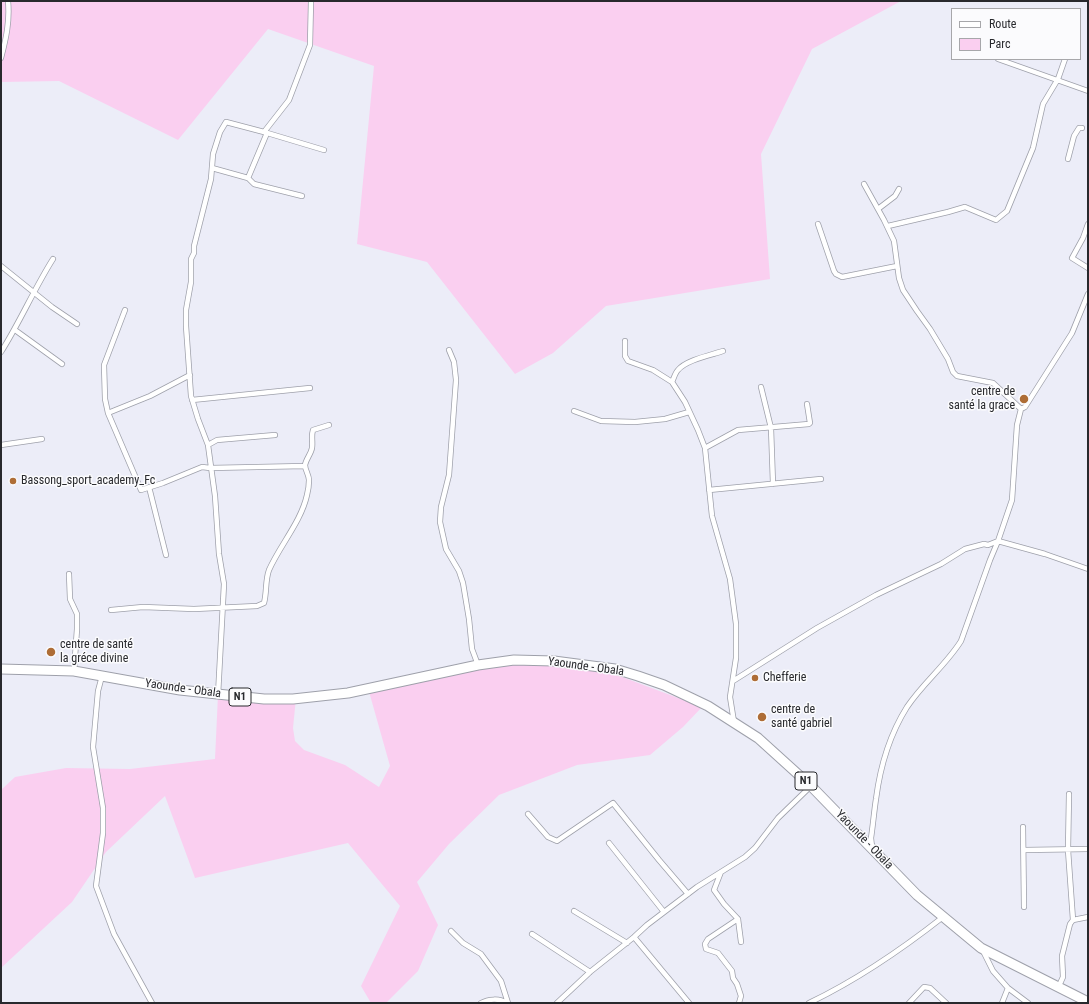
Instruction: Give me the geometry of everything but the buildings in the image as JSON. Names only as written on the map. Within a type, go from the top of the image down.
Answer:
[{"type":"highway","name":"Yaounde - Obala","points":[[1,668],[74,671],[180,690],[264,699],[318,697],[348,693],[478,665],[514,660],[554,661],[615,669],[664,685],[708,706],[758,738],[811,786],[917,895],[981,948],[1088,1002]]},
{"type":"street","points":[[1,58],[10,15],[8,1]]},
{"type":"street","points":[[248,178],[266,132],[289,100],[310,45],[311,1]]},
{"type":"street","points":[[1001,60],[1058,79],[1088,91]]},
{"type":"street","points":[[888,226],[965,207],[996,220],[1007,211],[1033,148],[1043,104],[1058,79],[1065,60]]},
{"type":"street","points":[[218,695],[224,584],[219,554],[215,496],[208,445],[192,400],[186,310],[192,282],[191,259],[194,253],[194,246],[211,179],[213,154],[220,132],[226,122],[266,132],[324,150]]},
{"type":"street","points":[[1068,159],[1074,136],[1079,128],[1082,128]]},
{"type":"street","points":[[212,168],[248,178],[254,184],[302,196]]},
{"type":"street","points":[[864,184],[888,226],[894,241],[897,255],[897,266],[903,290],[930,329],[948,359],[953,372],[957,376],[993,383],[1021,409]]},
{"type":"street","points":[[878,209],[895,196],[899,189]]},
{"type":"street","points":[[818,224],[834,270],[838,276],[842,277],[897,266]]},
{"type":"street","points":[[1088,224],[1083,238],[1072,258],[1088,268]]},
{"type":"street","points":[[1,352],[15,330],[53,259]]},
{"type":"street","points":[[1,266],[52,307],[77,324]]},
{"type":"street","points":[[872,848],[870,838],[880,773],[892,738],[907,708],[955,651],[961,641],[1012,500],[1018,425],[1021,409],[1025,407],[1072,333],[1088,294]]},
{"type":"street","points":[[125,310],[104,365],[105,399],[108,413],[141,490],[163,483],[202,467],[305,466]]},
{"type":"street","points":[[15,330],[62,364]]},
{"type":"street","points":[[625,342],[625,356],[628,361],[653,370],[672,382],[690,412],[705,448],[712,516],[730,579],[735,616],[737,642],[730,697],[734,722]]},
{"type":"street","points":[[449,350],[454,362],[456,380],[449,476],[441,507],[440,522],[446,549],[459,571],[463,583],[472,649],[478,665]]},
{"type":"street","points":[[672,382],[677,372],[683,366],[699,358],[723,351]]},
{"type":"street","points":[[108,413],[150,396],[190,375]]},
{"type":"street","points":[[761,387],[771,428],[773,484]]},
{"type":"street","points":[[192,400],[310,388]]},
{"type":"street","points":[[705,448],[738,430],[809,424],[806,404]]},
{"type":"street","points":[[574,411],[600,421],[635,422],[665,419],[690,412]]},
{"type":"street","points":[[111,610],[143,607],[194,609],[257,606],[264,603],[266,595],[265,584],[269,570],[281,547],[290,535],[307,496],[309,479],[305,466],[312,449],[313,430],[329,424]]},
{"type":"street","points":[[208,445],[217,440],[275,435]]},
{"type":"street","points":[[1,445],[42,439]]},
{"type":"street","points":[[709,490],[821,479]]},
{"type":"street","points":[[149,487],[166,555]]},
{"type":"street","points":[[733,681],[802,637],[876,595],[936,567],[965,549],[984,544],[988,545],[998,541],[1045,554],[1088,569]]},
{"type":"street","points":[[69,574],[70,599],[77,614],[74,671]]},
{"type":"street","points":[[102,676],[98,691],[93,746],[103,808],[103,833],[96,886],[114,934],[152,1003]]},
{"type":"street","points":[[558,1003],[590,972],[664,912],[688,894],[745,857],[755,848],[778,818],[811,786]]},
{"type":"street","points":[[1058,988],[1063,977],[1062,956],[1065,940],[1070,924],[1073,920],[1068,850],[1069,794]]},
{"type":"street","points":[[528,814],[548,838],[557,841],[613,803],[658,860],[688,894]]},
{"type":"street","points":[[1023,827],[1024,907]]},
{"type":"street","points":[[609,843],[664,912]]},
{"type":"street","points":[[1024,850],[1088,849]]},
{"type":"street","points":[[721,872],[714,890],[724,904],[738,919],[741,942]]},
{"type":"street","points":[[574,911],[627,943]]},
{"type":"street","points":[[809,1003],[827,994],[909,944],[943,917]]},
{"type":"street","points":[[1073,920],[1088,917]]},
{"type":"street","points":[[738,919],[708,938],[705,944],[706,948],[718,954],[732,971],[733,978],[737,984],[741,996],[739,1003]]},
{"type":"street","points":[[451,931],[463,943],[481,954],[501,981],[507,1003]]},
{"type":"street","points":[[532,934],[590,972]]},
{"type":"street","points":[[634,937],[690,1003]]},
{"type":"street","points":[[981,948],[993,971],[1008,988],[1028,1003]]},
{"type":"street","points":[[909,1003],[924,987],[930,988],[946,1003]]},
{"type":"street","points":[[1002,1003],[1008,988]]},
{"type":"street","points":[[481,1003],[486,1000],[503,1001],[507,1003]]},
{"type":"green space","points":[[1,1],[901,1],[812,49],[761,154],[770,279],[606,306],[553,353],[515,374],[427,262],[357,244],[374,66],[268,29],[178,140],[59,81],[1,82]]},
{"type":"green space","points":[[505,662],[551,664],[601,669],[702,707],[683,727],[650,755],[577,765],[499,795],[449,844],[417,882],[438,925],[418,971],[386,1003],[371,1003],[361,986],[400,906],[348,843],[195,878],[165,796],[106,852],[72,902],[1,968],[1,790],[15,777],[66,768],[130,769],[215,759],[218,695],[296,698],[293,728],[295,741],[304,750],[345,765],[379,787],[390,766],[368,688]]},
{"type":"place","name":"centre de santé la grace","points":[[1024,399]]},
{"type":"place","name":"Bassong_sport_academy_Fc","points":[[13,481]]},
{"type":"place","name":"centre de santé la gréce divine","points":[[51,652]]},
{"type":"place","name":"Chefferie","points":[[755,678]]},
{"type":"place","name":"centre de santé gabriel","points":[[762,717]]}]
